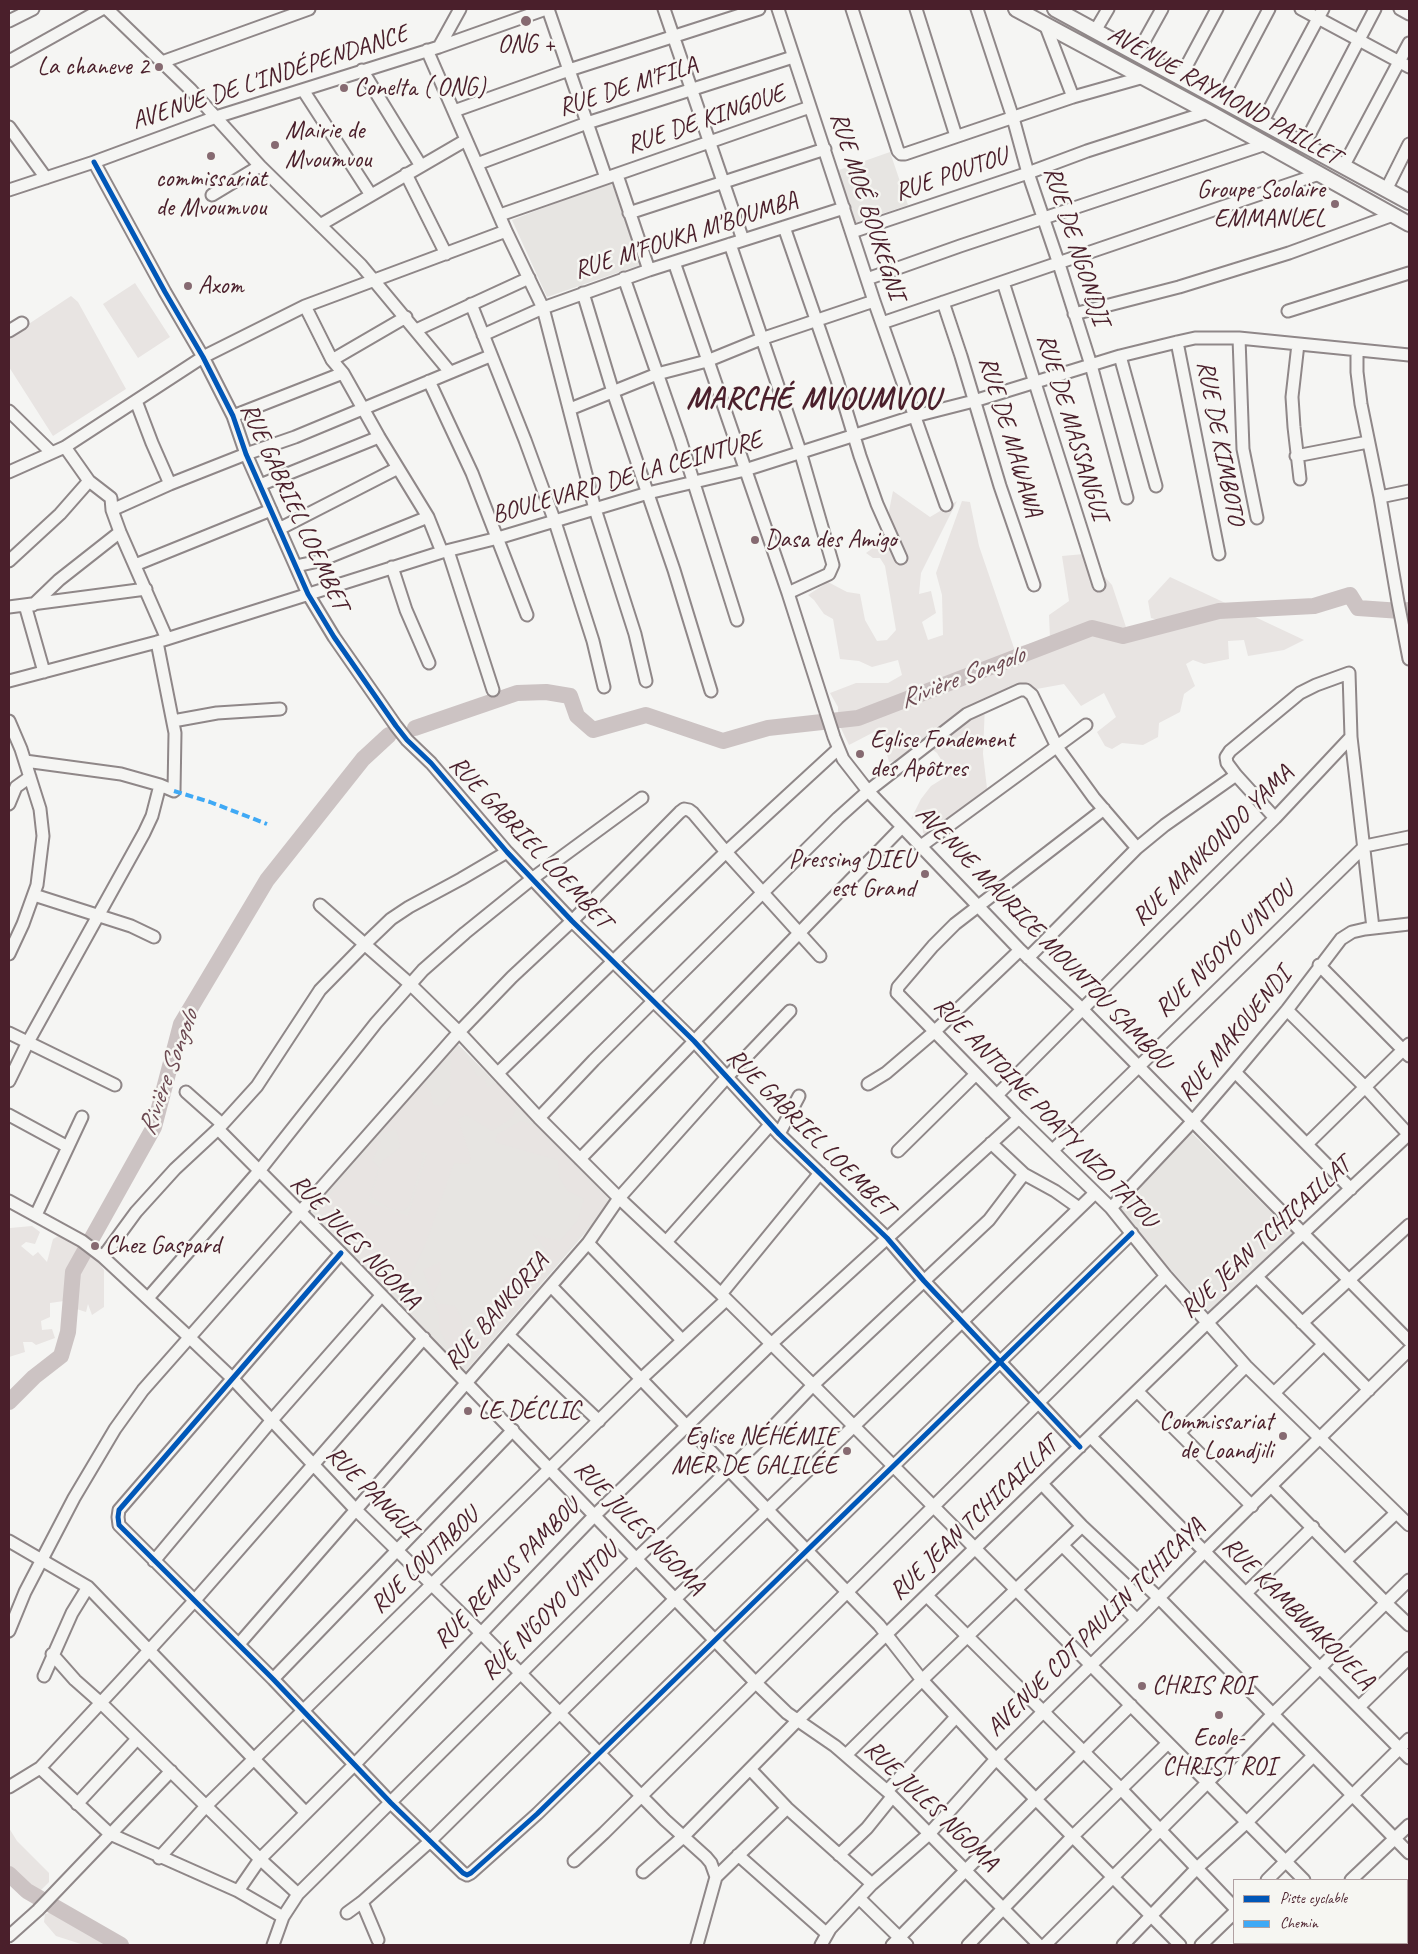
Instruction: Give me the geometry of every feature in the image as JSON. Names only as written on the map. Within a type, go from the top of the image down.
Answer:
[{"type":"main road","name":"AVENUE RAYMOND PAILLET","points":[[1016,9],[1208,112],[1409,224]]},
{"type":"main road","points":[[1056,9],[1409,202]]},
{"type":"street","points":[[9,22],[33,9]]},
{"type":"street","points":[[9,61],[102,9]]},
{"type":"street","points":[[108,9],[216,117],[260,166],[361,265],[450,372]]},
{"type":"street","points":[[162,62],[309,9]]},
{"type":"street","points":[[439,46],[460,9]]},
{"type":"street","points":[[542,9],[569,70],[606,178]]},
{"type":"street","name":"AVENUE DE L'INDÉPENDANCE","points":[[9,190],[94,162],[216,117],[427,50],[542,9]]},
{"type":"street","points":[[664,9],[742,240]]},
{"type":"street","points":[[454,111],[569,70],[759,9]]},
{"type":"street","name":"RUE MOÊ BOUKEGNI","points":[[778,9],[874,301],[946,505]]},
{"type":"street","points":[[852,9],[898,151],[901,154],[1073,97],[1144,77]]},
{"type":"street","points":[[916,9],[956,136]]},
{"type":"street","name":"RUE DE NGONDJI","points":[[977,9],[1091,365],[1126,498]]},
{"type":"street","points":[[1095,31],[1108,9]]},
{"type":"street","points":[[1137,54],[1162,9]]},
{"type":"street","points":[[1180,78],[1217,9]]},
{"type":"street","points":[[1221,100],[1269,9]]},
{"type":"street","points":[[1301,9],[1320,13],[1358,40],[1404,64]]},
{"type":"street","points":[[1304,145],[1375,9]]},
{"type":"street","points":[[1400,9],[1409,14]]},
{"type":"street","points":[[1262,123],[1320,13]]},
{"type":"street","points":[[1045,24],[1073,97]]},
{"type":"street","points":[[1343,166],[1404,64],[1409,44]]},
{"type":"street","points":[[427,50],[506,231],[543,308],[595,509],[634,634],[646,681]]},
{"type":"street","name":"RUE DE M'FILA","points":[[477,164],[586,123],[793,57]]},
{"type":"street","points":[[362,70],[422,166]]},
{"type":"street","points":[[303,90],[371,195]]},
{"type":"street","name":"RUE DE KINGOUE","points":[[500,215],[810,107]]},
{"type":"street","name":"RUE POUTOU","points":[[852,232],[1028,173],[1086,151],[1208,112]]},
{"type":"street","points":[[9,127],[46,178]]},
{"type":"street","points":[[320,224],[466,140]]},
{"type":"street","points":[[867,279],[1266,144]]},
{"type":"street","points":[[1386,190],[1409,144]]},
{"type":"street","points":[[629,213],[825,150]]},
{"type":"street","name":"RUE GABRIEL LOEMBET","points":[[94,162],[203,357],[233,416],[246,454],[308,594],[334,637],[396,726],[407,740],[431,763],[507,852],[572,921],[615,961],[694,1041],[770,1125],[887,1238],[924,1281],[1080,1447]]},
{"type":"street","points":[[212,195],[260,166]]},
{"type":"street","points":[[406,174],[446,254]]},
{"type":"street","points":[[882,324],[1319,174]]},
{"type":"street","points":[[617,175],[649,270]]},
{"type":"street","name":"RUE M'FOUKA M'BOUMBA","points":[[483,335],[543,308],[624,278],[844,208]]},
{"type":"street","points":[[1074,314],[1180,287],[1289,252],[1393,215]]},
{"type":"street","points":[[784,227],[855,435],[860,456],[877,504],[901,558]]},
{"type":"street","points":[[9,472],[65,447],[203,357],[305,306],[506,231]]},
{"type":"street","points":[[730,244],[800,451],[833,565],[829,574],[788,593]]},
{"type":"street","name":"AVENUE MAURICE MOUNTOU SAMBOU","points":[[674,262],[788,593],[838,749],[843,759],[868,791],[1024,954],[1138,1066],[1409,1341]]},
{"type":"street","points":[[1288,311],[1409,273]]},
{"type":"street","points":[[416,330],[530,278]]},
{"type":"street","points":[[624,278],[693,482],[737,620]]},
{"type":"street","name":"RUE DE MASSANGUI","points":[[1003,282],[1099,585]]},
{"type":"street","points":[[583,293],[613,392],[674,570],[711,691]]},
{"type":"street","points":[[570,410],[657,374],[707,361],[761,339],[874,301]]},
{"type":"street","name":"RUE DE MAWAWA","points":[[943,302],[1000,486],[1034,585]]},
{"type":"street","points":[[471,304],[555,522],[594,641],[604,687]]},
{"type":"street","points":[[305,306],[332,360],[343,373],[364,408],[379,437],[428,517],[445,551],[493,690]]},
{"type":"street","points":[[332,360],[406,317]]},
{"type":"street","points":[[9,331],[22,323]]},
{"type":"street","name":"BOULEVARD DE LA CEINTURE","points":[[9,681],[162,641],[445,551],[555,522],[648,493],[745,470],[915,416],[974,401],[1120,356],[1177,342],[1195,338],[1239,338],[1409,355]]},
{"type":"street","points":[[1239,338],[1243,449],[1257,518]]},
{"type":"street","name":"RUE DE KIMBOTO","points":[[1177,342],[1219,554]]},
{"type":"street","points":[[1298,344],[1292,397],[1296,456],[1300,480]]},
{"type":"street","points":[[1358,350],[1357,372],[1360,396],[1409,659]]},
{"type":"street","points":[[112,510],[170,484],[295,437],[490,356]]},
{"type":"street","points":[[1120,356],[1156,486]]},
{"type":"street","points":[[233,416],[343,373]]},
{"type":"street","points":[[429,381],[472,474],[527,615]]},
{"type":"street","points":[[136,401],[170,484]]},
{"type":"street","points":[[9,411],[51,452]]},
{"type":"street","points":[[260,485],[379,437]]},
{"type":"street","points":[[1296,456],[1368,442]]},
{"type":"street","points":[[25,761],[121,774],[174,791],[175,733],[162,641],[146,589],[120,532],[112,510],[111,498],[89,481],[65,447]]},
{"type":"street","points":[[279,529],[398,468]]},
{"type":"street","points":[[11,555],[60,514],[89,481]]},
{"type":"street","points":[[1380,497],[1409,491]]},
{"type":"street","points":[[135,565],[271,510]]},
{"type":"street","points":[[296,566],[319,561],[428,517]]},
{"type":"street","points":[[29,605],[120,532]]},
{"type":"street","points":[[392,567],[406,610],[429,664]]},
{"type":"street","points":[[9,607],[146,589]]},
{"type":"street","points":[[29,605],[44,672]]},
{"type":"street","points":[[1275,818],[1236,775],[1227,763],[1226,757],[1230,751],[1300,693],[1349,673],[1351,737],[1374,928]]},
{"type":"street","points":[[539,1118],[594,1060],[764,893],[813,840],[868,791],[967,714],[1020,690],[1026,690],[1032,694],[1057,747],[1094,798],[1137,848]]},
{"type":"street","points":[[173,721],[218,713],[280,709]]},
{"type":"street","points":[[9,721],[25,761],[40,809],[43,836],[37,885],[24,924],[9,954]]},
{"type":"street","points":[[921,846],[1086,725]]},
{"type":"street","name":"RUE MANKONDO YAMA","points":[[997,1095],[1156,934],[1275,818],[1351,737]]},
{"type":"street","points":[[498,1073],[726,852],[838,749]]},
{"type":"street","points":[[868,1084],[886,1074],[1024,954],[1137,848],[1165,825],[1236,775]]},
{"type":"street","points":[[9,804],[12,785],[30,777]]},
{"type":"street","points":[[9,1081],[28,1042],[144,833],[152,816],[160,785]]},
{"type":"street","points":[[148,1298],[259,1171],[370,1030],[410,984],[465,933],[533,878],[642,798]]},
{"type":"street","points":[[979,907],[1104,809]]},
{"type":"street","points":[[9,1631],[25,1592],[74,1498],[115,1429],[143,1390],[459,1032],[512,977],[572,921],[680,812],[689,810],[693,813],[820,956]]},
{"type":"street","points":[[580,1159],[902,827]]},
{"type":"street","points":[[1365,846],[1409,837]]},
{"type":"street","name":"RUE N'GOYO U'NTOU","points":[[1053,1150],[1365,846]]},
{"type":"street","points":[[99,1254],[175,1169],[220,1126],[267,1072],[320,990],[365,944],[391,919],[409,907],[507,852]]},
{"type":"street","points":[[34,895],[131,926],[154,937]]},
{"type":"street","points":[[320,905],[410,984],[459,1032],[539,1118],[813,1385],[1303,1879]]},
{"type":"street","name":"RUE ANTOINE POATY NZO TATOU","points":[[979,907],[959,920],[933,946],[898,988],[897,993],[1019,1118],[1111,1208],[1166,1276],[1246,1366],[1409,1525]]},
{"type":"street","name":"RUE MAKOUENDI","points":[[1111,1208],[1192,1122],[1235,1072],[1287,1010],[1341,939],[1352,932],[1409,924]]},
{"type":"street","points":[[1307,1144],[1365,1087],[1407,1050],[1320,966]]},
{"type":"street","points":[[1287,1010],[1365,1087],[1409,1134]]},
{"type":"street","name":"RUE BANKORIA","points":[[238,1644],[588,1243],[619,1198],[727,1077],[790,1011]]},
{"type":"street","points":[[9,1033],[115,1085]]},
{"type":"street","points":[[1235,1072],[1351,1189]]},
{"type":"street","points":[[898,1150],[976,1074]]},
{"type":"street","name":"RUE JULES NGOMA","points":[[186,1092],[220,1126],[259,1171],[342,1252],[381,1296],[551,1469],[756,1683],[797,1721],[846,1755],[889,1794],[1039,1945]]},
{"type":"street","points":[[779,1134],[799,1096]]},
{"type":"street","points":[[9,1115],[68,1147]]},
{"type":"street","points":[[36,1215],[82,1117]]},
{"type":"street","name":"RUE REMUS PAMBOU","points":[[238,1891],[260,1859],[354,1765],[594,1516],[770,1344],[1019,1118]]},
{"type":"street","points":[[666,1242],[770,1125]]},
{"type":"street","name":"RUE JEAN TCHICAILLAT","points":[[644,1872],[683,1837],[797,1721],[887,1636],[1207,1323],[1409,1134]]},
{"type":"street","points":[[991,1143],[1024,1174],[1055,1191],[1079,1208]]},
{"type":"street","name":"RUE LOUTABOU","points":[[159,1858],[206,1805],[255,1760],[724,1297],[820,1173]]},
{"type":"street","name":"RUE N'GOYO U'NTOU","points":[[273,1945],[283,1917],[298,1894],[636,1559],[769,1431],[813,1385],[990,1220],[1024,1174]]},
{"type":"street","points":[[347,1913],[362,1902],[429,1841],[768,1509],[1095,1193]]},
{"type":"street","name":"RUE PANGUI","points":[[9,1201],[82,1241],[99,1254],[232,1378],[355,1509],[711,1863],[716,1876]]},
{"type":"street","points":[[1302,1323],[1409,1224]]},
{"type":"street","points":[[342,1252],[119,1510],[119,1525],[273,1679],[391,1803],[463,1874],[471,1873],[522,1829],[892,1465],[1132,1233]]},
{"type":"street","points":[[588,1243],[682,1340]]},
{"type":"street","points":[[574,1861],[1166,1276]]},
{"type":"street","points":[[1257,1277],[1369,1390]]},
{"type":"street","points":[[551,1286],[847,1591],[887,1636],[922,1680],[996,1759],[1180,1945]]},
{"type":"street","points":[[154,1561],[271,1421],[381,1296]]},
{"type":"street","points":[[508,1335],[599,1421]]},
{"type":"street","points":[[10,1782],[40,1768],[101,1703],[195,1600],[424,1338]]},
{"type":"street","points":[[1274,1393],[1323,1345]]},
{"type":"street","name":"AVENUE CDT PAULIN TCHICAYA","points":[[821,1945],[826,1934],[872,1884],[929,1834],[996,1759],[1409,1350]]},
{"type":"street","points":[[1179,1433],[1246,1366]]},
{"type":"street","points":[[1138,1392],[1252,1506]]},
{"type":"street","points":[[273,1679],[513,1430]]},
{"type":"street","name":"RUE KAMBWAKOUELA","points":[[1091,1437],[1409,1758]]},
{"type":"street","points":[[1042,1484],[1082,1526],[1160,1598],[1272,1715],[1409,1853]]},
{"type":"street","points":[[1272,1486],[1386,1604],[1409,1625]]},
{"type":"street","points":[[1345,1561],[1396,1513]]},
{"type":"street","points":[[846,1755],[1082,1526]]},
{"type":"street","points":[[1246,1593],[1313,1527]]},
{"type":"street","points":[[9,1541],[88,1587],[306,1813]]},
{"type":"street","points":[[1062,1545],[1138,1620]]},
{"type":"street","points":[[1045,1945],[1207,1783],[1272,1715],[1409,1580]]},
{"type":"street","points":[[44,1676],[52,1654],[72,1613],[88,1587]]},
{"type":"street","points":[[928,1596],[1120,1788],[1233,1906]]},
{"type":"street","points":[[52,1654],[75,1680],[298,1894]]},
{"type":"street","points":[[1358,1707],[1409,1658]]},
{"type":"street","points":[[859,1898],[900,1943],[1036,1799],[1131,1706]]},
{"type":"street","points":[[839,1855],[867,1828],[889,1794],[956,1717]]},
{"type":"street","points":[[1268,1879],[1354,1796],[1409,1739]]},
{"type":"street","points":[[77,1804],[137,1740]]},
{"type":"street","points":[[968,1945],[1120,1788],[1168,1743]]},
{"type":"street","points":[[1123,1945],[1152,1917],[1196,1869],[1246,1823],[1313,1756]]},
{"type":"street","points":[[40,1768],[110,1834],[159,1858],[238,1891],[283,1917]]},
{"type":"street","points":[[750,1770],[787,1808],[872,1884]]},
{"type":"street","points":[[9,1936],[38,1910],[171,1772]]},
{"type":"street","points":[[697,1945],[716,1876],[787,1808]]},
{"type":"street","points":[[1352,1879],[1409,1825]]},
{"type":"street","points":[[738,1855],[826,1934]]},
{"type":"street","points":[[362,1902],[378,1940]]},
{"type":"street","points":[[1201,1945],[1233,1914]]},
{"type":"shaded area","points":[[890,152],[908,205],[852,224],[836,171]]},
{"type":"shaded area","points":[[610,182],[614,188],[640,265],[547,297],[512,220]]},
{"type":"shaded area","points":[[135,283],[170,337],[138,358],[103,304]]},
{"type":"shaded area","points":[[71,296],[78,302],[126,389],[53,436],[9,367],[9,337]]},
{"type":"shaded area","points":[[893,491],[930,517],[957,501],[921,573],[919,594],[931,591],[936,613],[922,622],[928,640],[943,635],[942,595],[936,573],[962,501],[970,502],[979,546],[1014,648],[1050,638],[1049,615],[1069,601],[1062,556],[1084,554],[1112,585],[1126,627],[1147,625],[1158,620],[1151,618],[1148,601],[1170,577],[1304,640],[1284,650],[1248,656],[1244,640],[1228,641],[1229,659],[1204,664],[1193,660],[1186,664],[1195,686],[1184,694],[1180,712],[1159,723],[1158,737],[1143,745],[1122,743],[1112,749],[1105,746],[1097,732],[1116,717],[1104,693],[1081,706],[1064,684],[1031,690],[985,704],[983,754],[988,797],[932,839],[923,833],[922,815],[911,819],[921,799],[931,786],[950,774],[937,753],[929,747],[902,760],[889,762],[884,743],[874,732],[849,745],[838,722],[838,707],[830,693],[856,683],[888,683],[902,675],[898,660],[872,667],[859,661],[840,659],[833,619],[824,614],[808,595],[828,582],[847,592],[860,594],[865,620],[877,641],[887,640],[896,630],[885,566],[880,558],[873,558],[866,553],[881,542],[895,554],[888,516]]},
{"type":"shaded area","points":[[455,1041],[612,1202],[465,1372],[309,1209]]},
{"type":"shaded area","points":[[462,1050],[477,1076],[484,1077],[487,1087],[508,1079],[517,1105],[512,1118],[492,1131],[466,1115],[458,1119],[471,1158],[469,1164],[454,1163],[426,1243],[401,1295],[391,1293],[317,1210],[377,1139],[381,1142],[372,1161],[379,1167],[368,1202],[408,1216],[427,1153],[416,1152],[424,1155],[409,1206],[403,1211],[389,1208],[371,1197],[382,1161],[401,1147],[396,1129],[383,1134],[385,1124],[421,1080],[430,1090],[433,1105],[442,1106],[450,1096],[451,1052]]},
{"type":"shaded area","points":[[521,1121],[538,1127],[605,1196],[606,1206],[473,1358],[472,1329],[480,1335],[506,1277],[518,1276],[534,1283],[546,1250],[533,1234],[560,1241],[578,1220],[584,1199],[568,1191],[559,1177],[558,1160],[495,1142],[497,1134]]},
{"type":"shaded area","points":[[1190,1131],[1292,1233],[1209,1312],[1117,1210]]},
{"type":"shaded area","points":[[32,1226],[40,1232],[35,1244],[26,1242],[21,1246],[33,1256],[38,1252],[47,1262],[53,1239],[60,1235],[83,1247],[98,1261],[104,1270],[104,1307],[92,1315],[88,1304],[86,1312],[70,1307],[69,1314],[65,1315],[64,1301],[50,1303],[50,1317],[41,1321],[42,1330],[52,1329],[55,1338],[36,1345],[32,1342],[23,1342],[25,1352],[9,1357],[9,1230],[10,1228]]},
{"type":"shaded area","points":[[440,1262],[441,1279],[433,1294],[436,1303],[455,1306],[461,1317],[467,1362],[457,1363],[439,1329],[439,1315],[423,1270]]},
{"type":"shaded area","points":[[9,1828],[17,1841],[49,1873],[49,1882],[38,1893],[9,1866]]},
{"type":"shaded area","points":[[53,1912],[105,1945],[84,1945],[56,1936],[44,1922],[45,1914]]},
{"type":"waterway","name":"Rivière Songolo","points":[[415,728],[517,693],[546,692],[570,696],[577,716],[593,730],[646,715],[723,741],[768,728],[858,718],[1092,628],[1123,636],[1219,611],[1314,606],[1350,595],[1358,608],[1409,610]]},
{"type":"waterway","name":"Rivière Songolo","points":[[9,1402],[34,1377],[61,1356],[68,1332],[73,1272],[154,1127],[181,1024],[267,880],[363,759],[389,735]]},
{"type":"waterway","points":[[9,1874],[27,1891],[121,1945]]},
{"type":"marked path","points":[[174,791],[210,802],[267,824]]},
{"type":"cycle path","points":[[94,162],[203,357],[233,416],[246,454],[308,594],[334,637],[396,726],[407,740],[431,763],[507,852],[572,921],[694,1041],[779,1134],[887,1238],[924,1281],[1080,1447]]},
{"type":"cycle path","points":[[341,1253],[119,1510],[119,1525],[273,1679],[391,1803],[467,1875],[537,1814],[1132,1233]]},
{"type":"place","name":"ONG +","points":[[526,21]]},
{"type":"place","name":"La chaneve 2","points":[[159,67]]},
{"type":"place","name":"Conelta ( ONG)","points":[[344,88]]},
{"type":"place","name":"Mairie de Mvoumvou","points":[[275,145]]},
{"type":"place","name":"commissariat de Mvoumvou","points":[[211,156]]},
{"type":"place","name":"Groupe Scolaire EMMANUEL","points":[[1335,204]]},
{"type":"place","name":"Axom","points":[[188,286]]},
{"type":"place","name":"Dasa des Amigo","points":[[755,540]]},
{"type":"place","name":"Eglise Fondement des Apôtres","points":[[860,754]]},
{"type":"place","name":"Pressing DIEU est Grand","points":[[925,874]]},
{"type":"place","name":"Chez Gaspard","points":[[95,1246]]},
{"type":"place","name":"LE DÉCLIC","points":[[468,1411]]},
{"type":"place","name":"Commissariat de Loandjili","points":[[1283,1436]]},
{"type":"place","name":"Eglise NÉHÉMIE MER DE GALILÉE","points":[[847,1451]]},
{"type":"place","name":"CHRIS ROI","points":[[1142,1686]]},
{"type":"place","name":"Ecole- CHRIST ROI","points":[[1219,1715]]},
{"type":"district","name":"MARCHÉ MVOUMVOU","points":[[813,400]]}]
